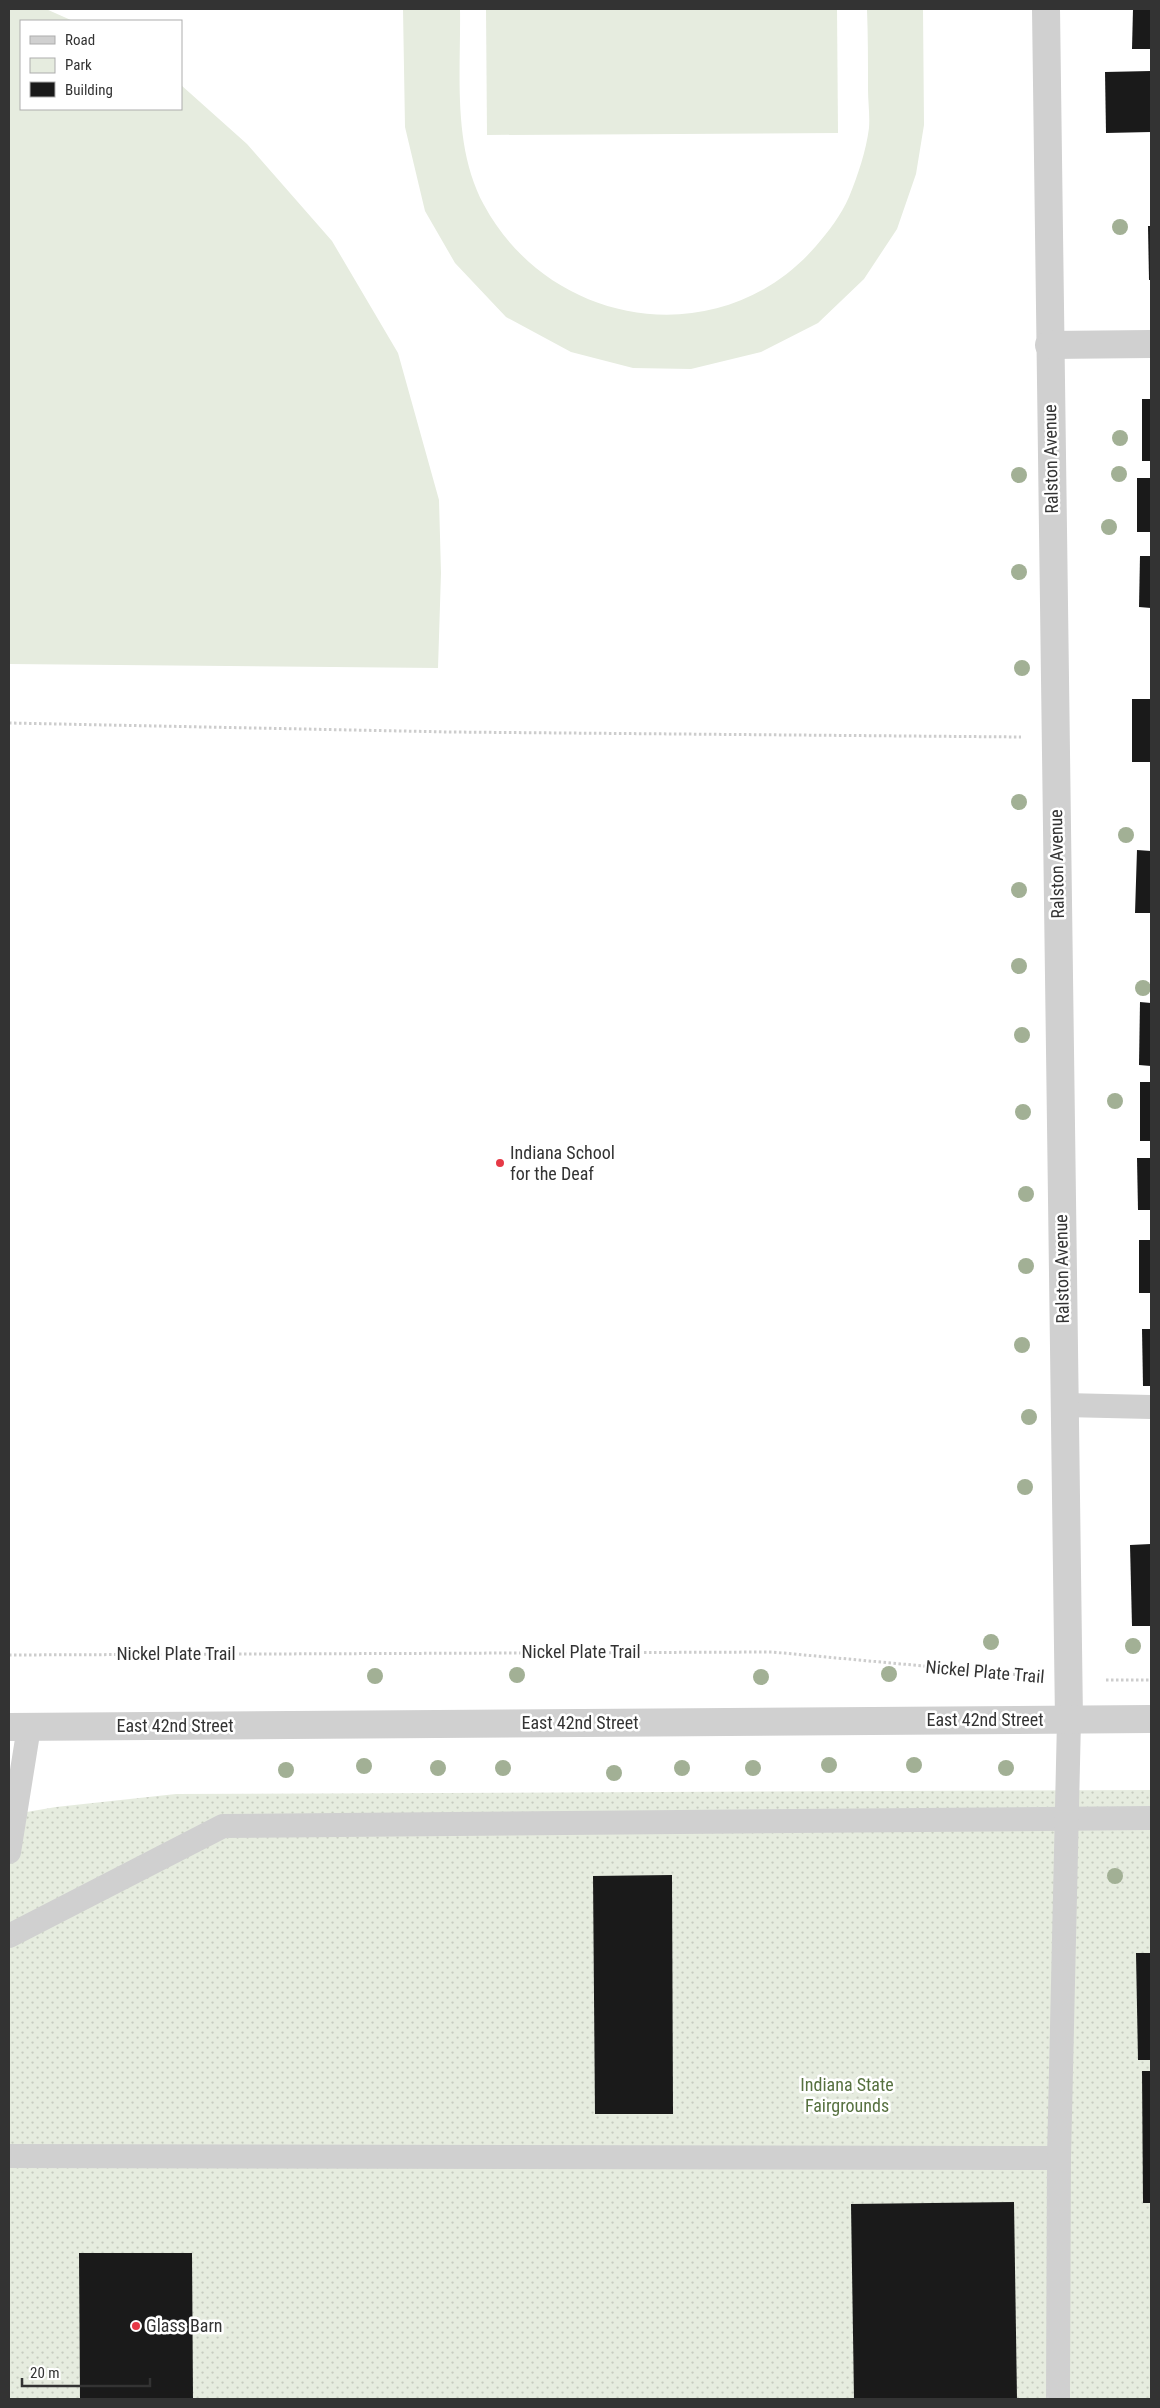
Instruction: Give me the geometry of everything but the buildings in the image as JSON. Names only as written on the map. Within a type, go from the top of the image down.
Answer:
[{"type":"street","name":"Ralston Avenue","points":[[1046,9],[1068,1720]]},
{"type":"street","points":[[1049,345],[1151,344]]},
{"type":"street","name":"East 42nd Street","points":[[19,1727],[1151,1719]]},
{"type":"lane","points":[[1064,1405],[1151,1407]]},
{"type":"lane","points":[[1058,2399],[1059,2158],[1068,1720]]},
{"type":"lane","points":[[9,1852],[19,1727]]},
{"type":"lane","points":[[9,1936],[223,1826],[1151,1818]]},
{"type":"lane","points":[[9,2156],[1059,2158]]},
{"type":"path","points":[[9,723],[440,732],[1055,738]]},
{"type":"path","name":"Nickel Plate Trail","points":[[9,1655],[772,1652],[1068,1680],[1151,1680]]},
{"type":"green space","points":[[9,9],[46,9],[71,20],[20,20],[20,110],[182,110],[182,86],[247,144],[332,241],[398,353],[439,500],[441,573],[438,668],[9,664]]},
{"type":"green space","points":[[403,9],[460,9],[460,109],[467,158],[474,182],[484,205],[514,247],[551,279],[594,301],[640,313],[687,314],[734,303],[777,281],[826,235],[849,197],[868,137],[867,9],[923,9],[924,125],[916,174],[897,229],[864,279],[818,323],[761,352],[691,369],[633,368],[571,352],[506,317],[455,263],[425,211],[405,127]]},
{"type":"green space","points":[[486,9],[837,9],[838,133],[487,135]]},
{"type":"green space","name":"Indiana State Fairgrounds","points":[[1151,1790],[1151,2399],[9,2399],[9,1815],[56,1807],[176,1794]]},
{"type":"place","name":"Indiana School for the Deaf","points":[[500,1163]]},
{"type":"place","name":"Glass Barn","points":[[136,2326]]}]
